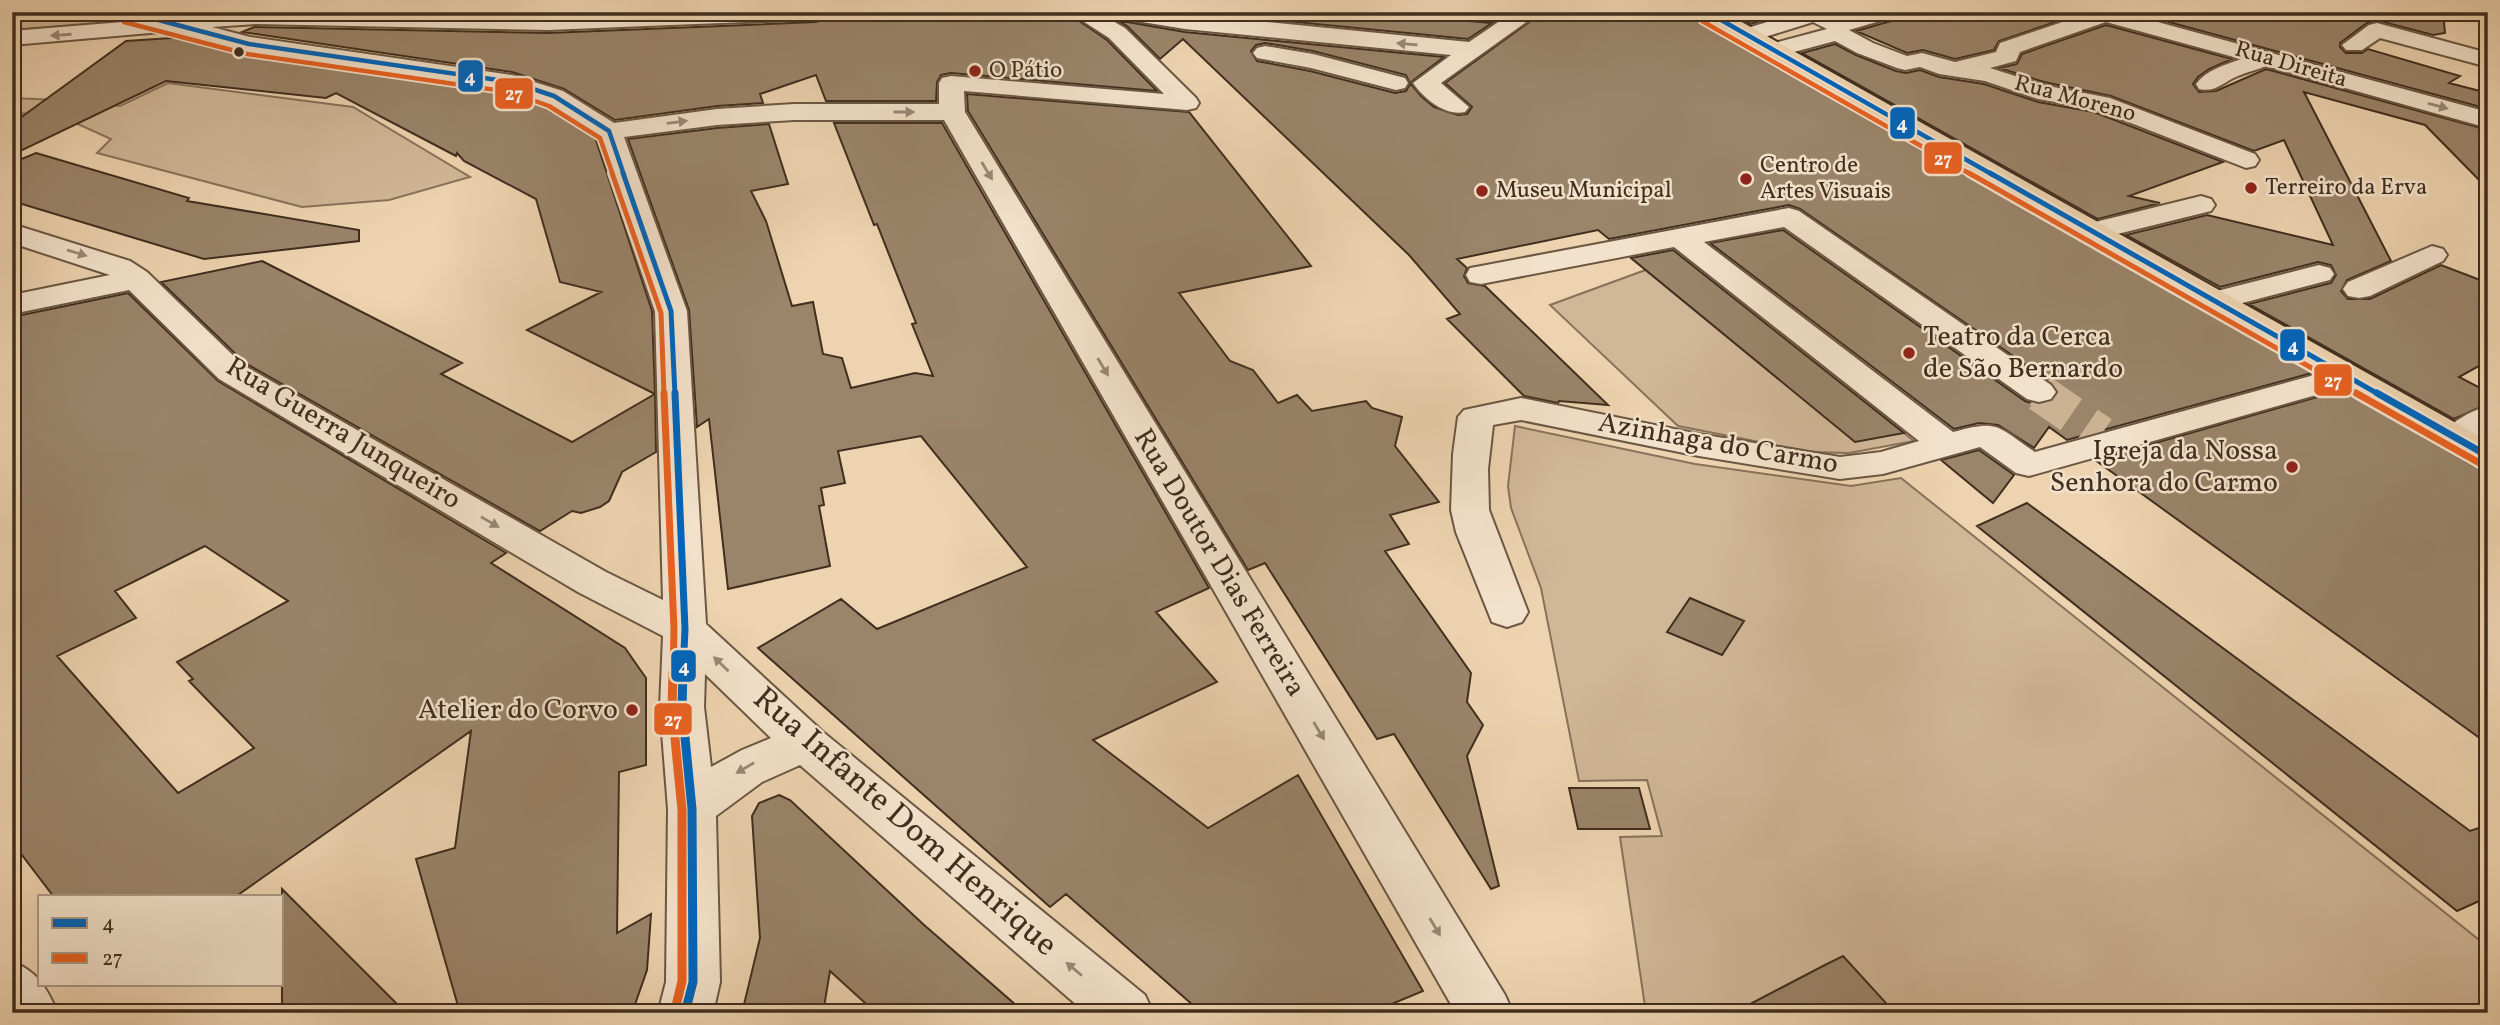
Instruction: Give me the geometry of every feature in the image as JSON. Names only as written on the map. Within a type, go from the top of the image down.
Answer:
[{"type":"main road","points":[[1707,12],[2488,456]]},
{"type":"street","points":[[127,12],[249,44],[512,82],[554,96],[609,131],[671,311],[685,629],[682,707],[692,809],[694,982],[685,1013]]},
{"type":"street","points":[[12,38],[256,18],[548,23],[816,12]]},
{"type":"street","points":[[1080,12],[1206,47]]},
{"type":"street","points":[[1456,107],[1425,83],[1525,15],[1524,12]]},
{"type":"street","points":[[1775,50],[1886,12]]},
{"type":"street","points":[[1948,68],[2008,56],[2008,48],[2100,14]]},
{"type":"street","name":"Rua Direita","points":[[2100,14],[2398,95],[2485,115]]},
{"type":"street","name":"Rua Moreno","points":[[1749,35],[1814,15],[1905,64],[1922,60],[1948,68],[1990,75],[2038,92],[2101,103],[2246,160]]},
{"type":"street","points":[[609,131],[717,117],[794,112],[953,112],[951,83],[1187,103],[1121,23]]},
{"type":"street","points":[[1121,23],[1221,26],[1475,50]]},
{"type":"street","points":[[2314,71],[2377,30],[2488,60]]},
{"type":"street","points":[[1242,51],[1300,58],[1396,83]]},
{"type":"street","points":[[2208,84],[2227,72],[2268,58]]},
{"type":"street","name":"Rua Doutor Dias Ferreira","points":[[953,112],[1486,1013]]},
{"type":"street","points":[[2093,231],[2201,205]]},
{"type":"street","points":[[1481,275],[1789,217],[2039,391]]},
{"type":"street","name":"Rua Guerra Junqueiro","points":[[12,233],[120,267],[136,279],[231,372],[580,575],[685,629]]},
{"type":"street","points":[[1678,237],[1947,445]]},
{"type":"street","points":[[2359,289],[2432,255]]},
{"type":"street","points":[[2216,301],[2319,274]]},
{"type":"street","points":[[12,304],[136,279]]},
{"type":"street","name":"Azinhaga do Carmo","points":[[1507,612],[1503,590],[1471,519],[1471,449],[1476,417],[1521,409],[1699,445],[1840,468],[1883,463],[1985,435],[2029,465],[2106,438],[2347,376]]},
{"type":"street","points":[[2457,438],[2488,417]]},
{"type":"street","name":"Rua Infante Dom Henrique","points":[[685,629],[807,745],[1126,1013]]},
{"type":"street","points":[[692,809],[724,780],[754,763],[807,745]]},
{"type":"street","points":[[12,986],[31,1013]]},
{"type":"shaded area","points":[[33,12],[76,12],[106,23],[25,29],[12,27],[12,22]]},
{"type":"shaded area","points":[[168,83],[353,107],[470,177],[389,200],[302,207],[97,153],[111,139],[58,115],[12,113],[12,98],[81,101],[120,106]]},
{"type":"shaded area","points":[[1681,257],[1914,441],[1849,453],[1810,452],[1678,426],[1550,305]]},
{"type":"shaded area","points":[[1515,426],[1695,464],[1851,486],[1901,478],[2488,947],[2488,1013],[1646,1013],[1620,837],[1662,836],[1647,780],[1579,781],[1541,588],[1511,508],[1508,486]]},
{"type":"building","points":[[874,12],[1066,12],[1107,40],[1157,91],[951,73],[941,75],[937,82],[936,101],[826,101],[816,75],[760,94],[763,103],[717,106],[615,120],[564,89],[512,72],[242,32],[254,27],[548,33],[816,22],[827,17],[874,15]]},
{"type":"building","points":[[1195,12],[1360,12],[1492,23],[1468,39]]},
{"type":"building","points":[[1543,12],[1694,12],[1698,19],[2312,373],[2067,440],[2049,427],[2034,448],[1998,425],[1979,423],[1954,429],[1710,243],[1783,230],[2025,401],[2038,405],[2052,402],[2058,390],[2052,383],[1800,209],[1789,205],[1609,239],[1598,230],[1457,259],[1467,268],[1464,276],[1468,283],[1485,286],[1608,405],[1558,403],[1524,396],[1447,319],[1460,314],[1409,255],[1183,39],[1160,59],[1127,26],[1116,20],[1185,32],[1444,57],[1410,83],[1434,107],[1458,115],[1467,114],[1472,107],[1445,83]],"holes":[[[1265,43],[1313,51],[1406,75],[1410,84],[1406,91],[1395,93],[1310,71],[1257,61],[1251,51],[1256,45]]]},
{"type":"building","points":[[1730,12],[1790,12],[1751,24]]},
{"type":"building","points":[[1899,12],[2082,13],[1999,41],[1994,50],[1955,59],[1923,50],[1907,53],[1856,31],[1895,20]]},
{"type":"building","points":[[2132,12],[2443,12],[2445,33],[2433,35],[2376,20],[2367,23],[2340,43],[2340,47],[2346,53],[2362,53],[2368,49],[2460,76],[2449,83],[2488,93],[2488,109]]},
{"type":"building","points":[[2106,25],[2232,59],[2198,77],[2193,84],[2199,92],[2216,91],[2266,69],[2488,130],[2488,189],[2425,125],[2304,92],[2391,261],[2347,280],[2341,291],[2348,299],[2370,299],[2441,265],[2488,283],[2488,361],[2459,377],[2488,392],[2488,404],[2454,419],[2249,304],[2331,283],[2336,275],[2331,265],[2318,262],[2220,287],[2126,235],[2207,215],[2333,245],[2284,140],[2254,151],[2111,96],[2044,82],[1999,68],[2017,64],[2022,54]]},
{"type":"building","points":[[187,37],[249,54],[507,92],[544,103],[595,137],[652,311],[655,394],[527,330],[601,292],[560,282],[536,199],[464,161],[457,153],[456,156],[336,93],[326,98],[166,81],[12,155],[12,124],[126,41]]},
{"type":"building","points":[[1835,44],[1896,71],[1906,73],[1920,70],[1939,77],[1984,84],[2038,102],[2094,112],[2223,162],[2129,196],[2160,203],[2098,219],[1802,53]]},
{"type":"building","points":[[967,94],[1189,112],[1311,266],[1179,293],[1230,361],[1253,370],[1278,403],[1297,395],[1312,411],[1366,401],[1372,408],[1402,417],[1395,446],[1439,502],[1390,515],[1409,544],[1385,551],[1471,673],[1467,702],[1483,725],[1467,756],[1499,886],[1491,889],[1394,734],[1377,739],[1265,563],[1248,570],[968,111]]},
{"type":"building","points":[[834,123],[942,123],[1209,588],[1156,612],[1217,682],[1093,740],[1208,828],[1298,775],[1423,991],[1370,1013],[1202,1013],[1066,894],[1050,907],[758,648],[841,599],[877,629],[1027,567],[921,436],[838,451],[845,483],[821,488],[824,505],[819,506],[830,566],[728,589],[709,419],[697,427],[689,310],[628,139],[769,124],[788,184],[751,191],[766,221],[792,306],[813,302],[823,354],[842,358],[851,388],[915,373],[933,376],[912,324],[916,323]]},
{"type":"building","points":[[36,153],[189,198],[187,201],[359,230],[359,241],[204,259],[12,201],[12,163]]},
{"type":"building","points":[[1673,250],[1904,433],[1855,442],[1631,258]]},
{"type":"building","points":[[262,261],[462,363],[441,374],[572,442],[655,394],[656,452],[622,472],[609,501],[581,513],[572,511],[540,531],[245,363],[161,282]]},
{"type":"building","points":[[128,293],[218,381],[506,553],[491,563],[625,648],[646,678],[646,765],[619,772],[617,933],[651,914],[647,970],[632,1013],[460,1013],[416,859],[455,848],[471,731],[238,895],[52,895],[12,842],[12,317]],"holes":[[[205,546],[288,601],[177,662],[193,679],[189,681],[254,748],[178,793],[57,656],[136,618],[115,591]]]},
{"type":"building","points":[[2342,390],[2474,466],[2488,469],[2488,744],[2095,460]]},
{"type":"building","points":[[1979,450],[2014,475],[1993,503],[1941,460]]},
{"type":"building","points":[[2027,503],[2470,831],[2488,825],[2488,897],[2457,911],[1977,526]]},
{"type":"building","points":[[1690,598],[1744,621],[1722,655],[1667,632]]},
{"type":"building","points":[[1569,788],[1639,788],[1650,829],[1578,829]]},
{"type":"building","points":[[779,795],[790,800],[923,924],[1025,1013],[876,1013],[830,971],[823,1013],[742,1013],[760,938],[752,816],[759,803]]},
{"type":"building","points":[[282,889],[406,1013],[282,1013]]},
{"type":"building","points":[[1843,956],[1895,1013],[1733,1013],[1823,966]]},
{"type":"tunnel","points":[[2039,392],[2043,395]]},
{"type":"tunnel","points":[[2040,393],[2101,435]]},
{"type":"transit line","name":"4","points":[[128,12],[249,44],[512,82],[554,96],[609,131],[671,311],[685,629],[682,707],[692,809],[693,982],[685,1013]]},
{"type":"transit line","name":"4","points":[[1707,12],[2488,456]]},
{"type":"transit line","name":"27","points":[[1702,21],[2483,465]]},
{"type":"transit line","name":"27","points":[[124,22],[247,54],[510,92],[549,106],[600,138],[661,313],[674,629],[672,708],[682,810],[682,981],[675,1010]]},
{"type":"place","name":"O Pátio","points":[[975,71]]},
{"type":"place","name":"Centro de Artes Visuais","points":[[1746,179]]},
{"type":"place","name":"Terreiro da Erva","points":[[2251,188]]},
{"type":"place","name":"Museu Municipal","points":[[1482,191]]},
{"type":"place","name":"Teatro da Cerca de São Bernardo","points":[[1909,353]]},
{"type":"place","name":"Igreja da Nossa Senhora do Carmo","points":[[2292,467]]},
{"type":"place","name":"Atelier do Corvo","points":[[632,710]]}]
